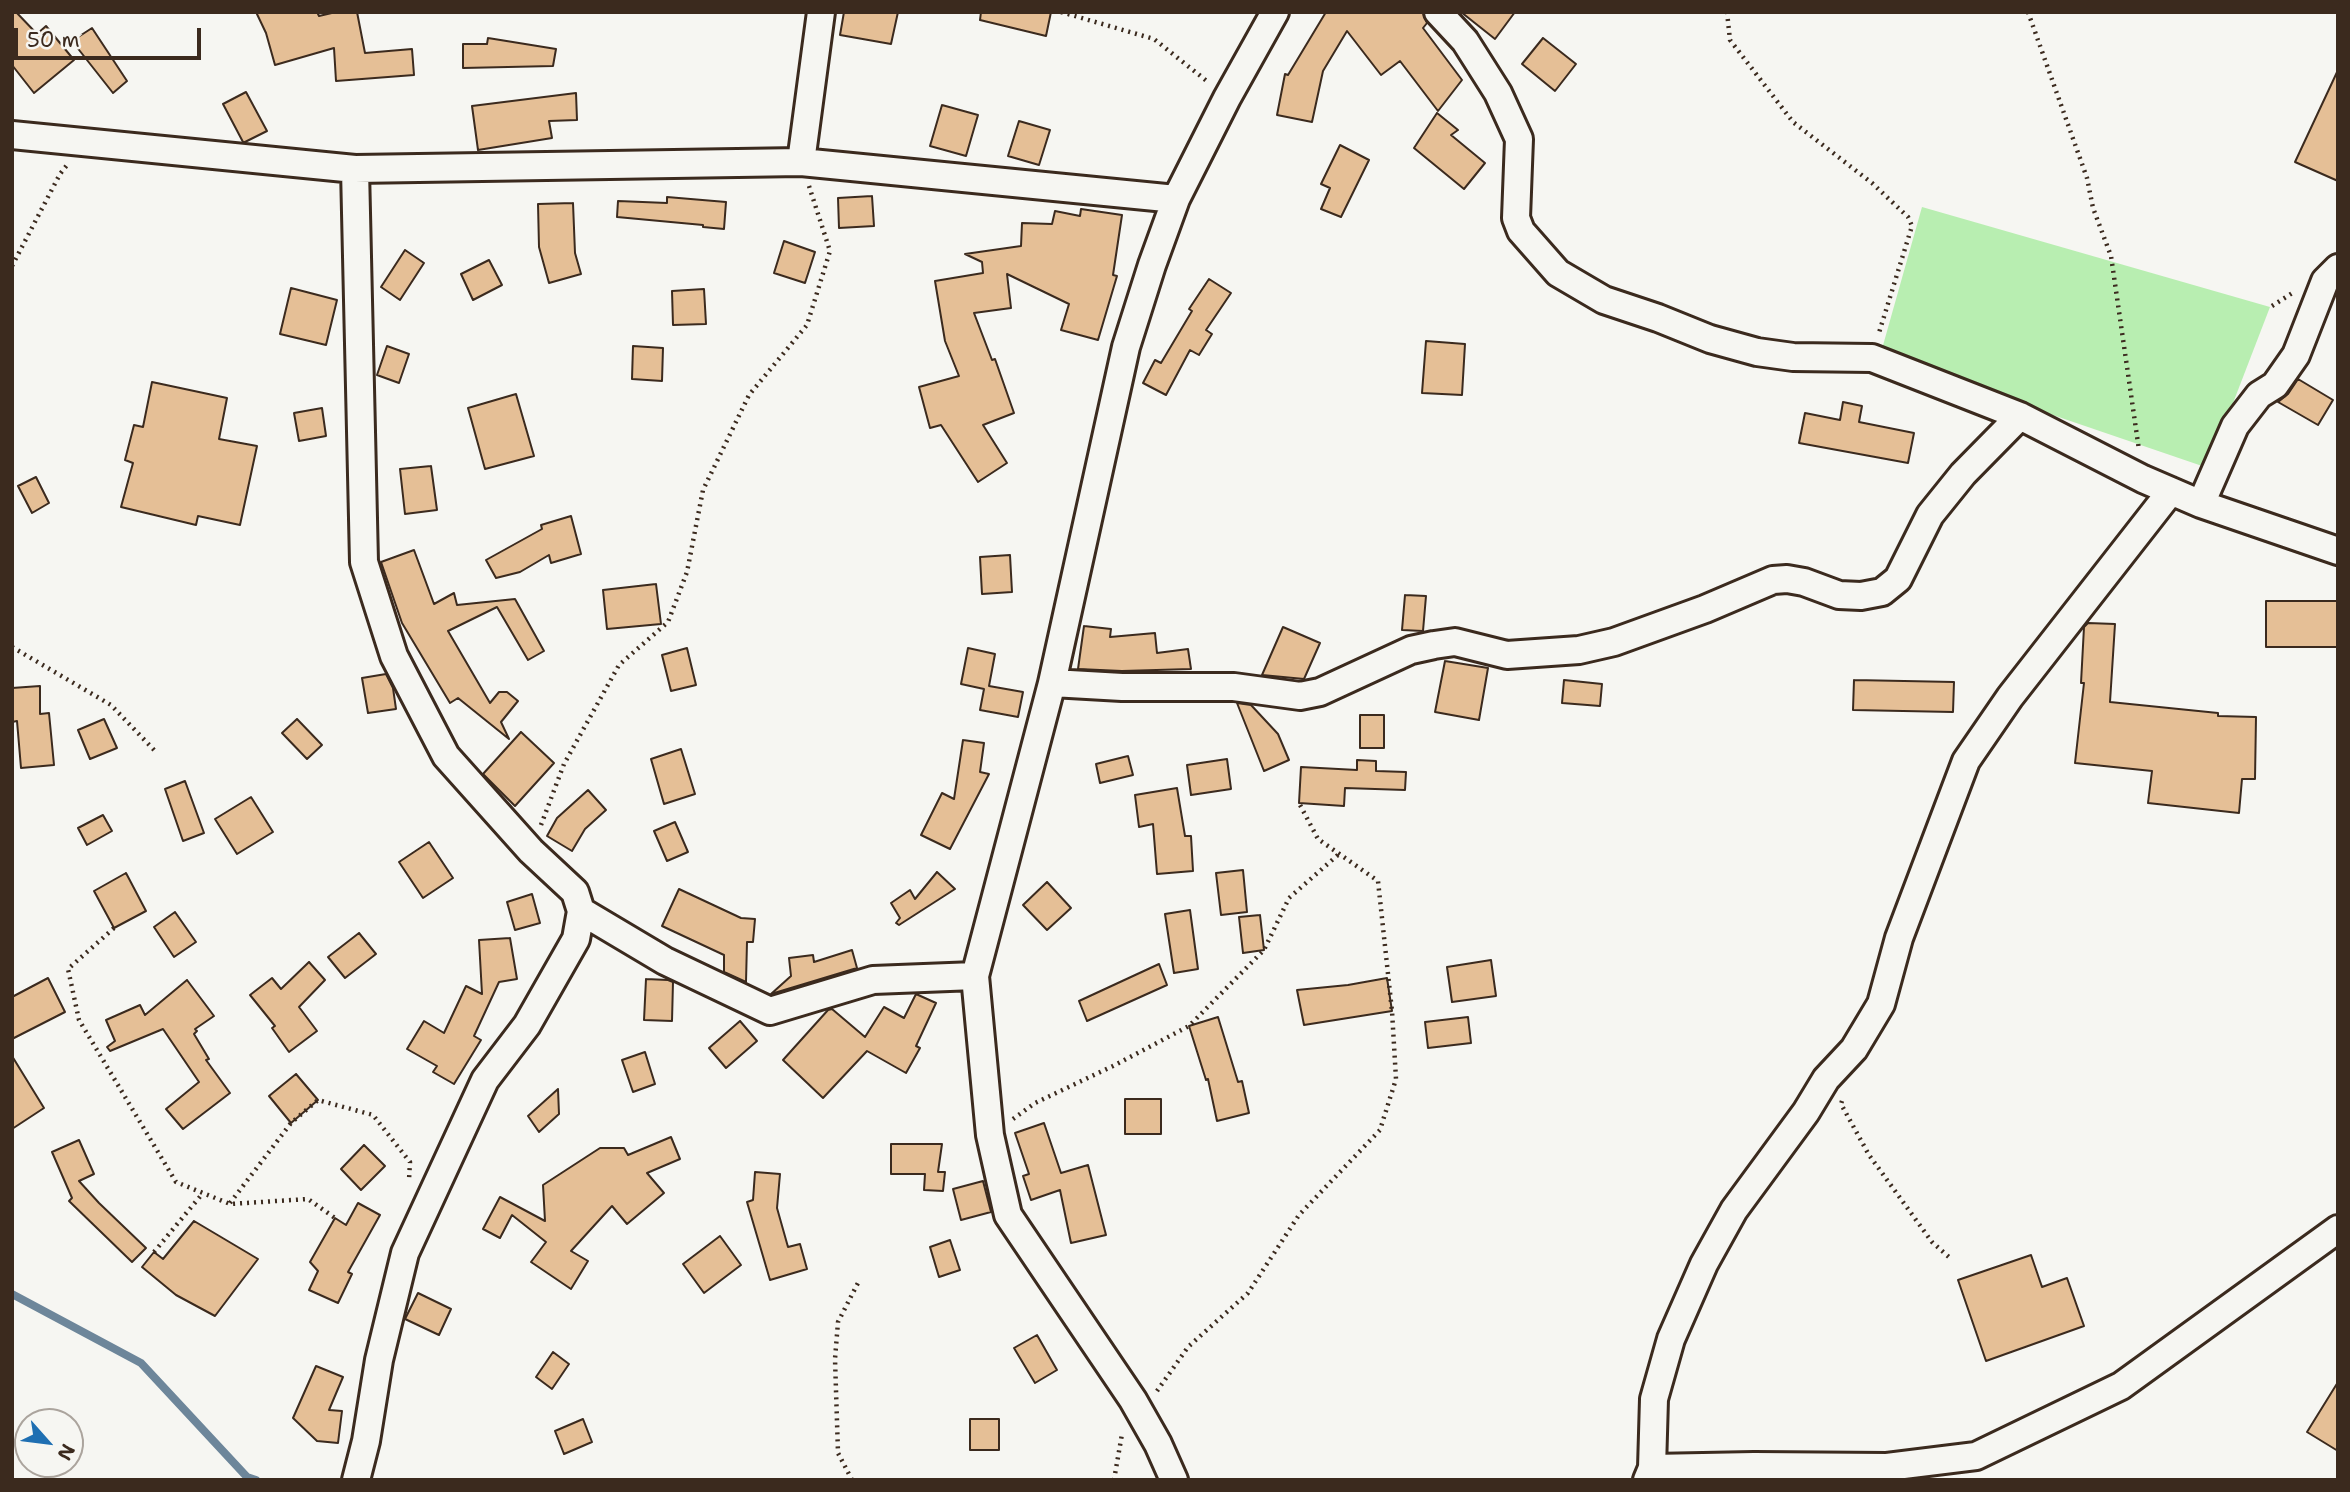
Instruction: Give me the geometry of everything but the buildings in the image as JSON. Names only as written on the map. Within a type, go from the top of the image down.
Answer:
[{"type":"street","points":[[801,162],[821,12]]},
{"type":"street","points":[[1174,1480],[1137,1407],[1008,1215],[990,1135],[975,976],[1052,683],[1126,347],[1176,199],[1227,98],[1275,12]]},
{"type":"street","points":[[1438,12],[1465,41],[1498,93],[1519,139],[1516,218],[1521,231],[1558,273],[1604,300],[1710,339],[1757,352],[1793,357],[1872,358],[2020,416],[2143,479],[2201,504],[2338,551]]},
{"type":"street","points":[[12,135],[355,169],[801,162],[1176,199]]},
{"type":"street","points":[[355,169],[364,562],[394,656],[446,756],[531,851],[575,892],[582,911],[576,939],[527,1025],[485,1080],[405,1252],[379,1360],[366,1441],[356,1480]]},
{"type":"street","points":[[2201,504],[2235,426],[2259,395],[2275,385],[2295,355],[2325,281],[2338,268]]},
{"type":"street","points":[[1052,683],[1122,687],[1234,687],[1300,696],[1320,692],[1411,650],[1434,645],[1455,642],[1507,655],[1579,650],[1615,642],[1705,609],[1773,580],[1804,582],[1839,595],[1861,596],[1882,592],[1898,579],[1930,515],[1963,474],[2020,416]]},
{"type":"street","points":[[2171,491],[2010,697],[1966,761],[1899,938],[1881,1004],[1854,1049],[1826,1079],[1806,1112],[1734,1210],[1704,1264],[1671,1339],[1654,1399],[1650,1474],[1754,1466],[1887,1467],[1976,1456],[2121,1386],[2338,1229]]},
{"type":"street","points":[[582,911],[665,961],[770,1011],[873,980],[975,976]]},
{"type":"path","points":[[1061,12],[1154,39],[1227,98]]},
{"type":"path","points":[[1727,12],[1730,40],[1793,122],[1872,183],[1908,217],[1912,226],[1872,358]]},
{"type":"path","points":[[2028,12],[2087,178],[2092,208],[2111,256],[2143,479]]},
{"type":"path","points":[[12,266],[60,174],[85,142]]},
{"type":"path","points":[[531,851],[564,764],[619,665],[668,622],[687,572],[703,490],[749,395],[807,325],[830,251],[801,162]]},
{"type":"path","points":[[12,647],[111,705],[156,752]]},
{"type":"path","points":[[1114,1480],[1118,1447],[1137,1407],[1188,1347],[1248,1293],[1299,1215],[1380,1130],[1396,1079],[1378,881],[1318,839],[1299,803]]},
{"type":"path","points":[[990,1135],[1035,1103],[1189,1026],[1264,950],[1289,898],[1339,854]]},
{"type":"path","points":[[114,928],[68,969],[79,1020],[176,1182],[230,1204],[308,1199],[335,1218]]},
{"type":"path","points":[[1844,1093],[1841,1104],[1869,1155],[1932,1242],[1950,1258]]},
{"type":"path","points":[[230,1204],[291,1123],[318,1100],[373,1115],[411,1162],[409,1188]]},
{"type":"path","points":[[154,1252],[203,1193]]},
{"type":"path","points":[[852,1480],[838,1453],[835,1359],[838,1322],[860,1279]]},
{"type":"green space","points":[[1922,207],[2270,307],[2208,468],[1880,356]]},
{"type":"waterway","points":[[12,1294],[141,1363],[247,1477],[256,1480]]}]
